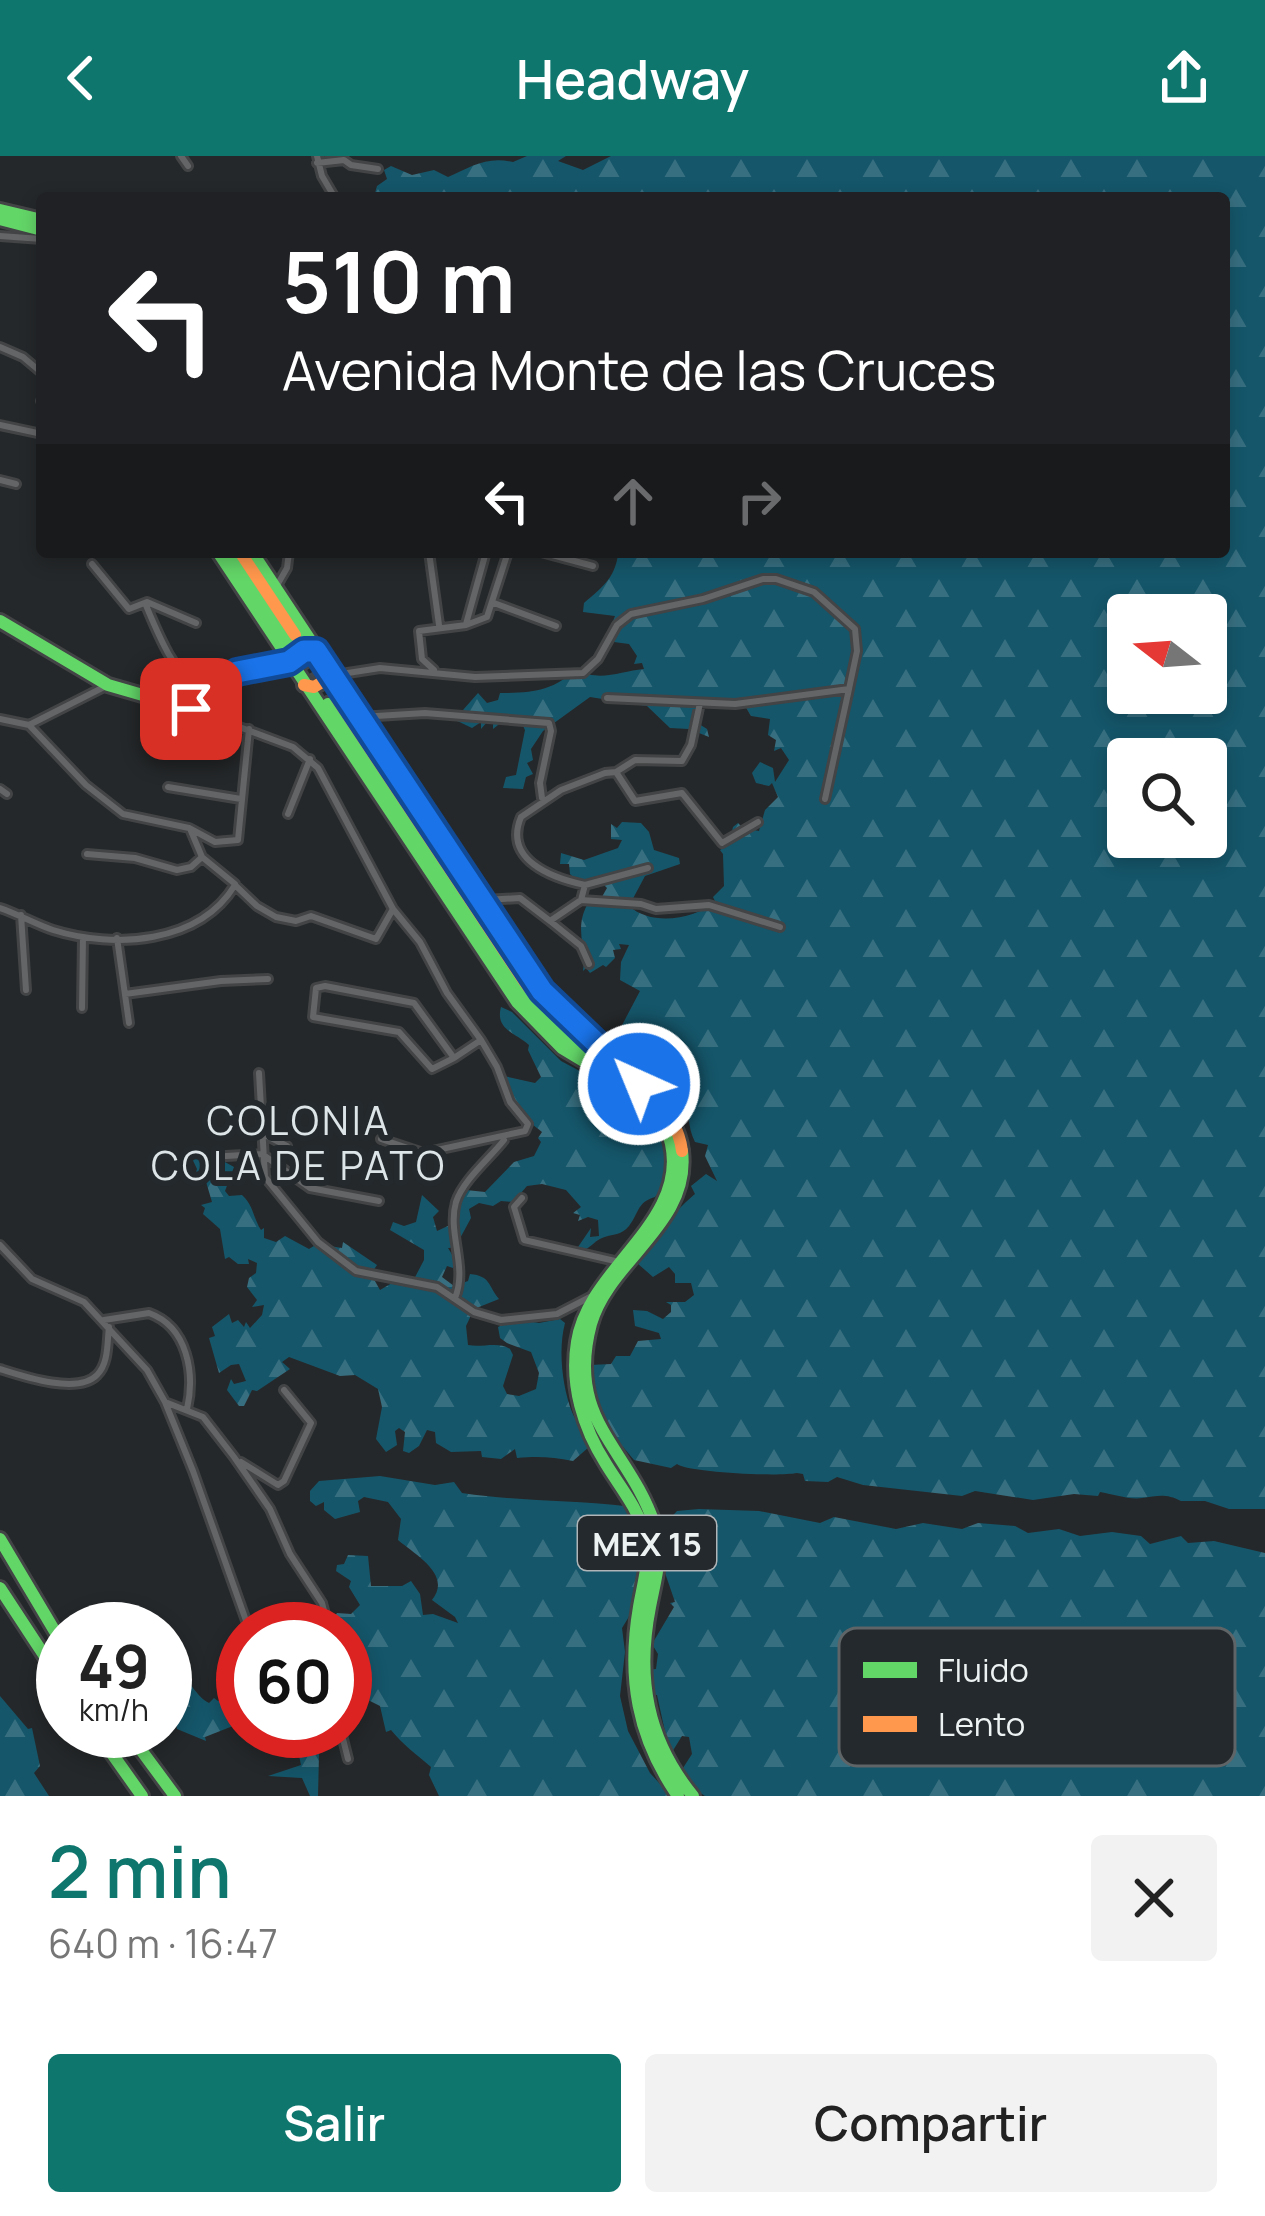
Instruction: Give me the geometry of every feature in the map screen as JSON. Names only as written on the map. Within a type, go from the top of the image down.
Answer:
[{"type":"main road","points":[[0,210],[36,218]]},
{"type":"main road","points":[[0,219],[36,233]]},
{"type":"main road","points":[[226,558],[304,685],[517,1003],[562,1048],[630,1089]]},
{"type":"main road","points":[[227,558],[291,637],[244,558]]},
{"type":"main road","points":[[255,558],[542,991],[626,1072]]},
{"type":"main road","points":[[0,621],[108,685],[191,709],[202,695],[237,672],[289,662],[304,651],[316,651]]},
{"type":"main road","points":[[304,685],[314,688],[332,676]]},
{"type":"main road","name":"MEX 15","points":[[678,1796],[650,1754],[633,1699],[632,1657],[648,1556],[644,1533],[629,1498],[593,1442],[576,1389],[578,1332],[590,1297],[666,1201],[675,1167],[669,1134],[659,1116],[630,1089],[547,1024],[526,1001],[333,702],[537,997],[626,1072],[674,1122],[684,1152],[684,1176],[674,1205],[598,1303],[585,1355],[585,1383],[603,1438],[647,1508],[657,1534],[659,1559],[642,1666],[644,1702],[666,1761],[693,1796]]},
{"type":"main road","points":[[0,1539],[37,1602]]},
{"type":"main road","points":[[0,1588],[36,1643]]},
{"type":"main road","points":[[115,1758],[142,1796]]},
{"type":"main road","points":[[147,1758],[175,1796]]},
{"type":"street","points":[[181,156],[188,166]]},
{"type":"street","points":[[332,192],[317,160],[344,160],[378,169]]},
{"type":"street","points":[[0,236],[36,235]]},
{"type":"street","points":[[0,347],[23,356],[36,368]]},
{"type":"street","points":[[0,425],[36,433]]},
{"type":"street","points":[[0,480],[16,484]]},
{"type":"street","points":[[275,588],[289,558]]},
{"type":"street","points":[[430,558],[440,625]]},
{"type":"street","points":[[466,625],[484,558]]},
{"type":"street","points":[[437,672],[422,659],[417,635],[421,629],[466,625],[487,617],[506,558]]},
{"type":"street","points":[[563,558],[593,566]]},
{"type":"street","points":[[92,564],[128,609],[145,603],[196,623]]},
{"type":"street","points":[[332,676],[371,668],[475,676],[583,673],[598,659],[616,625],[642,609],[686,603],[776,579],[803,586],[842,614],[858,639],[825,799]]},
{"type":"street","points":[[145,603],[166,653],[182,678],[202,695]]},
{"type":"street","points":[[494,603],[556,626]]},
{"type":"street","points":[[29,725],[108,685]]},
{"type":"street","points":[[607,698],[790,699],[848,689]]},
{"type":"street","points":[[648,868],[585,885],[541,872],[518,845],[520,817],[542,800],[641,758],[682,761],[691,745],[700,702]]},
{"type":"street","points":[[191,709],[293,747],[310,759],[393,909],[420,942],[447,993],[482,1040],[510,1102],[528,1124],[525,1130],[506,1137],[423,1153],[381,1139]]},
{"type":"street","points":[[360,717],[425,713],[549,723],[542,800]]},
{"type":"street","points":[[0,719],[29,725],[86,784],[123,814],[189,828],[215,842],[238,840],[249,729]]},
{"type":"street","points":[[288,814],[310,759]]},
{"type":"street","points":[[616,772],[635,801],[682,793],[722,843],[758,822]]},
{"type":"street","points":[[168,787],[243,800]]},
{"type":"street","points":[[189,828],[202,857],[276,917],[296,921],[311,916],[376,939],[393,909]]},
{"type":"street","points":[[87,854],[177,870],[191,867],[202,857]]},
{"type":"street","points":[[0,908],[83,937],[154,938],[187,928],[235,884]]},
{"type":"street","points":[[550,921],[580,900],[585,885]]},
{"type":"street","points":[[481,902],[520,898],[581,946],[590,964]]},
{"type":"street","points":[[580,900],[656,909],[709,905],[780,927]]},
{"type":"street","points":[[21,915],[26,990]]},
{"type":"street","points":[[82,1009],[83,937]]},
{"type":"street","points":[[117,938],[129,1023]]},
{"type":"street","points":[[125,994],[268,980]]},
{"type":"street","points":[[454,1058],[414,1003],[316,988],[313,1017],[399,1032],[432,1069],[454,1058],[482,1040]]},
{"type":"street","points":[[259,1072],[265,1178],[318,1241],[356,1271],[436,1288],[473,1312],[501,1320],[557,1314],[590,1297]]},
{"type":"street","points":[[261,1132],[287,1146]]},
{"type":"street","points":[[455,1298],[460,1286],[454,1216],[458,1196],[506,1137]]},
{"type":"street","points":[[226,1156],[262,1154],[310,1188],[379,1201]]},
{"type":"street","points":[[522,1198],[514,1207],[524,1240],[615,1261]]},
{"type":"street","points":[[0,1245],[32,1279],[84,1301],[147,1370],[165,1402],[239,1602]]},
{"type":"street","points":[[106,1324],[148,1313],[168,1326],[183,1346],[191,1369],[188,1409]]},
{"type":"street","points":[[0,1369],[44,1384],[89,1380],[98,1375],[106,1357],[106,1324]]},
{"type":"street","points":[[234,1457],[270,1482],[284,1481],[311,1423],[284,1390]]},
{"type":"street","points":[[165,1402],[203,1417],[270,1509],[290,1554],[321,1602]]},
{"type":"green space","points":[[566,156],[558,161],[583,170],[611,156],[1265,156],[1265,1509],[1229,1509],[1205,1501],[1100,1492],[1098,1496],[1033,1500],[975,1491],[962,1496],[863,1485],[837,1477],[828,1482],[805,1481],[797,1473],[732,1473],[677,1464],[671,1468],[634,1460],[608,1438],[590,1365],[611,1364],[616,1356],[630,1356],[638,1341],[661,1339],[659,1333],[635,1326],[633,1310],[663,1319],[671,1312],[666,1302],[685,1302],[694,1295],[691,1283],[675,1283],[669,1267],[653,1277],[637,1263],[695,1194],[691,1186],[706,1174],[717,1181],[705,1156],[708,1145],[695,1142],[692,1136],[687,1094],[673,1090],[644,1052],[640,1046],[645,1034],[633,1037],[620,1029],[640,991],[620,980],[629,945],[619,944],[621,949],[613,950],[615,958],[606,967],[583,971],[583,914],[587,905],[599,902],[607,888],[599,880],[578,882],[569,864],[560,864],[561,853],[584,860],[618,848],[622,840],[611,839],[611,824],[617,828],[622,822],[641,823],[654,850],[679,858],[680,864],[645,876],[629,906],[649,917],[697,912],[715,901],[713,897],[724,886],[720,850],[729,844],[733,827],[738,823],[759,831],[765,810],[778,797],[772,783],[756,783],[752,773],[760,762],[773,768],[775,782],[789,760],[781,748],[774,751],[776,740],[768,735],[770,719],[751,716],[744,704],[702,700],[699,724],[709,737],[670,728],[647,706],[590,697],[543,731],[531,749],[533,760],[527,763],[533,774],[526,777],[523,789],[503,788],[506,777],[516,775],[525,730],[522,724],[503,721],[493,729],[493,723],[487,722],[481,729],[481,722],[472,728],[449,717],[478,693],[487,703],[498,700],[500,693],[552,686],[577,669],[601,676],[644,669],[642,663],[634,664],[637,656],[629,644],[614,642],[608,634],[615,616],[583,612],[584,603],[606,583],[617,558],[1230,558],[1230,192],[375,192],[387,179],[384,170],[391,166],[412,175],[434,170],[448,177],[487,161]]},
{"type":"green space","points":[[501,1007],[512,1012],[561,1061],[593,1082],[635,1100],[652,1117],[670,1149],[670,1176],[655,1197],[642,1205],[626,1229],[586,1249],[578,1247],[591,1228],[590,1237],[599,1236],[598,1220],[578,1221],[580,1215],[573,1213],[581,1207],[566,1190],[542,1184],[527,1186],[513,1202],[479,1203],[469,1209],[471,1218],[458,1242],[460,1247],[448,1248],[456,1261],[442,1277],[454,1286],[468,1281],[470,1274],[482,1277],[499,1299],[474,1309],[466,1326],[468,1345],[510,1349],[513,1355],[503,1386],[507,1394],[519,1396],[536,1389],[539,1373],[531,1352],[500,1338],[498,1327],[515,1319],[565,1323],[566,1391],[590,1446],[573,1461],[517,1458],[515,1449],[501,1459],[482,1457],[481,1451],[451,1452],[436,1443],[435,1432],[427,1430],[409,1453],[403,1451],[405,1432],[399,1428],[395,1431],[397,1445],[386,1452],[376,1439],[382,1407],[378,1389],[355,1375],[340,1376],[289,1357],[282,1362],[290,1369],[252,1390],[244,1406],[239,1406],[227,1390],[231,1379],[234,1384],[246,1381],[239,1364],[219,1373],[209,1338],[215,1336],[212,1327],[229,1314],[232,1323],[238,1320],[244,1327],[246,1322],[250,1328],[262,1315],[264,1305],[252,1307],[257,1300],[247,1287],[257,1263],[225,1259],[220,1229],[203,1214],[201,1205],[212,1202],[204,1175],[195,1175],[189,1152],[196,1155],[203,1150],[234,1167],[225,1191],[246,1199],[261,1230],[264,1228],[264,1238],[276,1242],[285,1236],[309,1249],[317,1244],[342,1248],[343,1242],[377,1265],[371,1274],[380,1290],[392,1283],[412,1283],[424,1250],[390,1230],[393,1222],[404,1226],[416,1222],[422,1195],[439,1211],[433,1217],[437,1231],[450,1225],[466,1190],[485,1192],[514,1162],[534,1156],[541,1142],[542,1132],[517,1109],[501,1079],[535,1083],[541,1077],[529,1045],[501,1021]]},
{"type":"green space","points":[[380,1476],[435,1485],[454,1482],[462,1493],[482,1496],[625,1506],[633,1526],[643,1535],[641,1545],[646,1549],[640,1554],[646,1572],[638,1602],[622,1628],[625,1652],[620,1696],[628,1731],[650,1773],[671,1796],[439,1796],[429,1775],[431,1767],[391,1730],[386,1732],[380,1706],[372,1702],[372,1602],[358,1602],[349,1587],[351,1581],[336,1571],[337,1565],[344,1564],[348,1555],[368,1556],[371,1586],[402,1586],[411,1581],[420,1594],[423,1615],[458,1623],[432,1600],[437,1591],[435,1574],[398,1540],[401,1519],[388,1502],[364,1497],[358,1501],[360,1512],[335,1519],[324,1510],[324,1502],[316,1506],[310,1501],[310,1491],[319,1481]]},
{"type":"green space","points":[[677,1511],[759,1511],[820,1523],[834,1517],[896,1529],[923,1523],[962,1529],[978,1523],[1015,1526],[1028,1533],[1059,1529],[1080,1536],[1112,1532],[1141,1536],[1150,1544],[1181,1536],[1188,1543],[1214,1541],[1265,1553],[1265,1796],[705,1796],[694,1789],[683,1768],[692,1754],[689,1737],[682,1736],[672,1752],[664,1740],[657,1695],[650,1695],[646,1670],[656,1669],[658,1654],[652,1644],[674,1607],[670,1603],[675,1602],[663,1567],[664,1525]]},
{"type":"green space","points":[[192,1687],[209,1703],[216,1700],[216,1733],[205,1737],[206,1741],[192,1735]]},
{"type":"green space","points":[[0,1696],[32,1728],[40,1766],[34,1773],[49,1796],[0,1796]]},
{"type":"green space","points":[[300,1758],[319,1758],[318,1796],[310,1796],[302,1778],[268,1776],[301,1765]]},
{"type":"tunnel","points":[[295,635],[337,699]]},
{"type":"tunnel","points":[[287,640],[328,704]]},
{"type":"traffic: fast","points":[[0,210],[36,219]]},
{"type":"traffic: fast","points":[[0,219],[36,228]]},
{"type":"traffic: fast","points":[[222,558],[517,1002],[562,1048],[625,1086]]},
{"type":"traffic: fast","points":[[230,558],[287,640]]},
{"type":"traffic: fast","points":[[256,558],[542,991],[610,1055]]},
{"type":"traffic: fast","points":[[0,621],[108,685],[191,709],[202,695],[237,672],[289,662],[304,651],[316,651]]},
{"type":"traffic: fast","points":[[328,704],[517,988],[553,1027],[633,1088],[663,1124],[671,1144],[672,1172],[665,1198],[585,1315],[575,1374],[591,1436],[645,1535],[647,1562],[636,1633],[635,1682],[644,1729],[678,1796]]},
{"type":"traffic: fast","points":[[682,1151],[674,1200],[600,1301],[585,1357],[593,1410],[644,1499],[658,1536],[645,1683],[655,1730],[693,1796]]},
{"type":"traffic: fast","points":[[0,1539],[37,1602]]},
{"type":"traffic: fast","points":[[0,1588],[36,1643]]},
{"type":"traffic: fast","points":[[115,1758],[142,1796]]},
{"type":"traffic: fast","points":[[147,1758],[175,1796]]},
{"type":"traffic: slow","points":[[244,558],[295,635]]},
{"type":"traffic: slow","points":[[304,685],[314,687],[332,676]]},
{"type":"traffic: slow","points":[[337,699],[526,984],[660,1102],[682,1151]]},
{"type":"district","name":"COLONIA COLA DE PATO","points":[[299,1142]]},
{"type":"route","points":[[191,709],[202,695],[237,672],[289,662],[304,651],[316,651],[542,991],[639,1084]]}]
